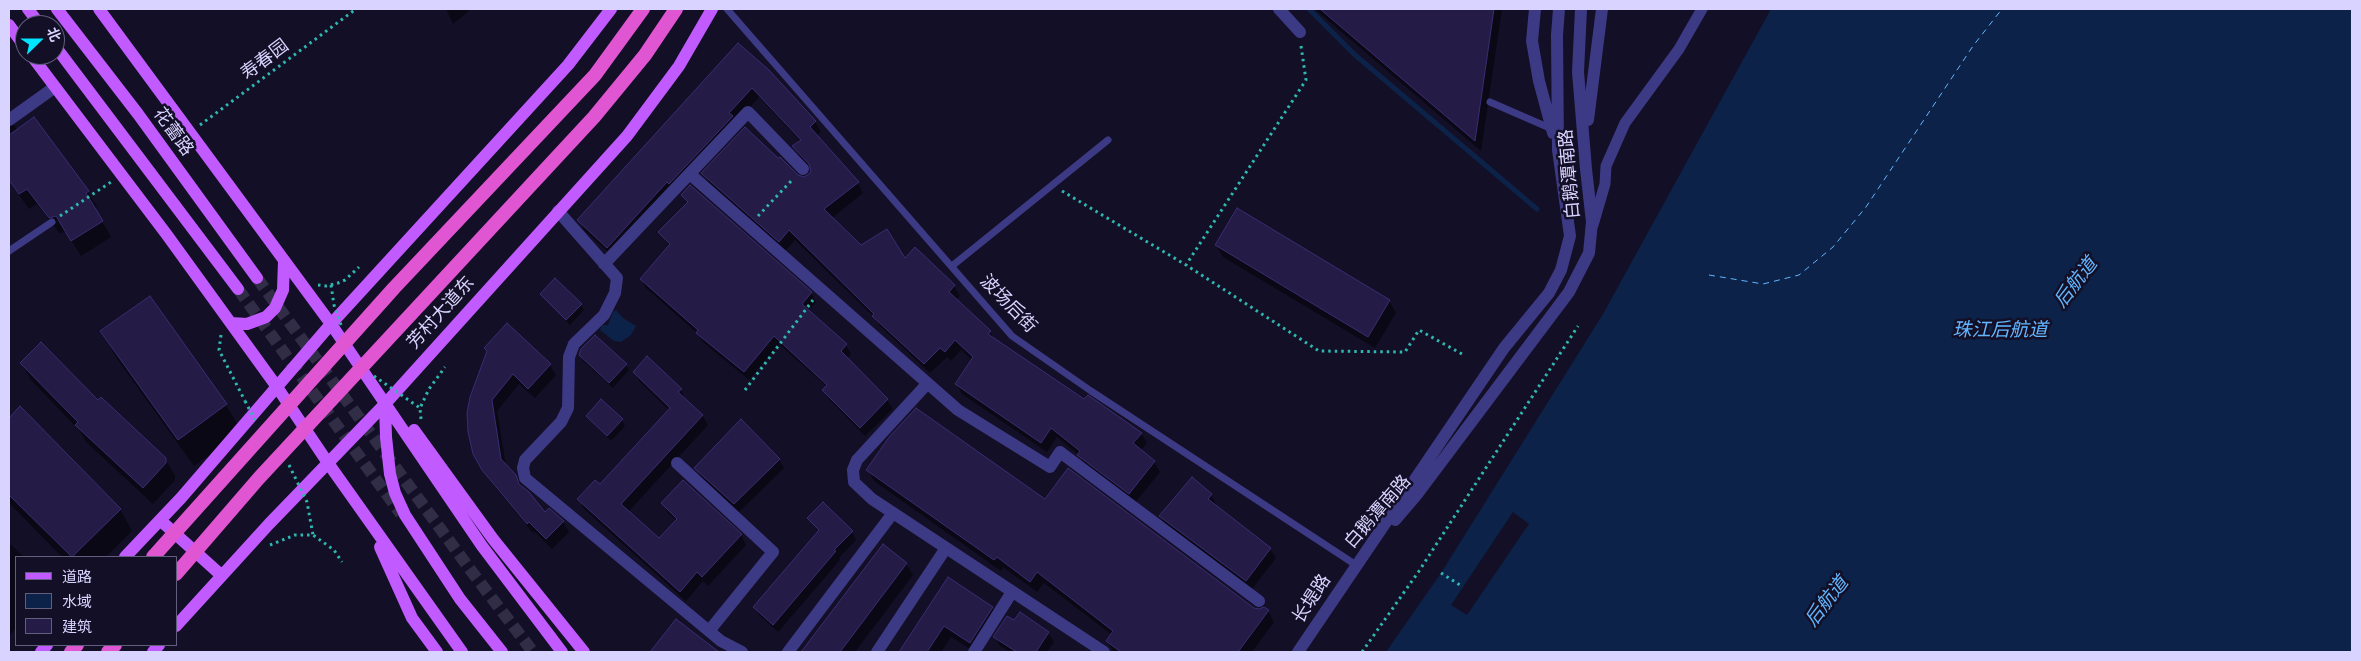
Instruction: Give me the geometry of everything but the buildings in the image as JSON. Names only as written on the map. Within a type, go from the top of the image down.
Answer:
[{"type":"highway","points":[[154,556],[394,288],[595,75],[642,9]]},
{"type":"highway","name":"芳村大道东","points":[[178,572],[266,471],[594,118],[639,62],[676,9]]},
{"type":"main road","name":"花蕾路","points":[[58,9],[138,114],[257,278]]},
{"type":"main road","points":[[99,9],[331,324],[482,546],[562,652]]},
{"type":"main road","points":[[126,556],[160,520],[331,324],[568,65],[611,9]]},
{"type":"main road","name":"芳村大道东","points":[[178,624],[221,575],[386,404],[627,136],[678,66],[712,9]]},
{"type":"main road","points":[[65,59],[238,289]]},
{"type":"main road","points":[[38,65],[231,323],[462,652]]},
{"type":"main road","points":[[231,323],[247,324],[266,316],[276,308],[283,290],[284,261]]},
{"type":"main road","points":[[386,404],[386,437],[390,474],[395,493],[405,515],[460,599],[502,652]]},
{"type":"main road","points":[[386,404],[393,405],[399,411],[493,539],[584,652]]},
{"type":"main road","points":[[160,520],[221,575]]},
{"type":"main road","points":[[369,521],[412,618],[437,652]]},
{"type":"street","points":[[1279,9],[1299,31]]},
{"type":"street","points":[[1535,9],[1532,42],[1539,81],[1558,150]]},
{"type":"street","name":"白鹅潭南路","points":[[1356,565],[1504,348],[1549,292],[1561,270],[1570,236],[1558,150],[1557,35],[1560,9]]},
{"type":"street","name":"白鹅潭南路","points":[[1356,565],[1418,493],[1569,292],[1589,253],[1592,230],[1578,72],[1580,9]]},
{"type":"street","points":[[1584,147],[1602,9]]},
{"type":"street","points":[[1592,230],[1605,184],[1606,166],[1625,123],[1679,49],[1702,9]]},
{"type":"street","points":[[9,120],[55,87]]},
{"type":"street","points":[[604,264],[691,175],[748,112],[803,169]]},
{"type":"street","points":[[691,175],[958,410],[1050,467],[1060,452],[1259,601]]},
{"type":"street","points":[[558,211],[617,278],[615,293],[604,315],[574,344],[569,357],[568,408],[560,422],[525,460],[523,468],[525,478],[721,641],[742,652]]},
{"type":"street","points":[[927,384],[857,460],[852,470],[854,482],[872,500],[1104,652]]},
{"type":"street","points":[[677,464],[774,552],[709,631]]},
{"type":"street","points":[[788,652],[893,513]]},
{"type":"street","points":[[877,652],[946,548]]},
{"type":"street","name":"长堤路","points":[[1298,652],[1356,565]]},
{"type":"street","points":[[974,652],[1012,592]]},
{"type":"lane","name":"波场后街","points":[[727,9],[1012,336],[1091,391],[1356,565]]},
{"type":"lane","points":[[1490,102],[1552,129]]},
{"type":"lane","points":[[952,266],[1108,140]]},
{"type":"lane","points":[[9,251],[52,222]]},
{"type":"path","name":"寿春园","points":[[190,133],[356,9]]},
{"type":"path","points":[[1186,265],[1306,80],[1299,31]]},
{"type":"path","points":[[749,226],[803,169]]},
{"type":"path","points":[[52,222],[121,175]]},
{"type":"path","points":[[1053,186],[1186,265],[1319,351],[1405,352],[1419,330],[1462,354]]},
{"type":"path","points":[[315,284],[326,286],[338,283],[345,280],[359,267]]},
{"type":"path","points":[[745,390],[821,290]]},
{"type":"path","points":[[1362,652],[1419,571],[1578,326]]},
{"type":"path","points":[[221,335],[219,350],[245,401]]},
{"type":"path","points":[[422,422],[420,408],[429,389],[445,367]]},
{"type":"path","points":[[268,547],[296,536],[313,535],[334,550],[342,562]]},
{"type":"path","points":[[1440,573],[1463,587]]},
{"type":"water","name":"珠江后航道","points":[[1771,9],[2352,9],[2352,652],[1386,652],[1441,573],[1603,314]]},
{"type":"water","points":[[616,310],[623,318],[636,326],[631,335],[621,342],[614,341],[600,330],[602,325],[608,325],[613,312]]},
{"type":"pier","points":[[1513,512],[1529,524],[1467,615],[1451,605]]},
{"type":"waterway","points":[[1309,9],[1355,55],[1537,209]]},
{"type":"ferry route","points":[[1709,275],[1763,284],[1799,275],[1833,247],[1866,207],[1973,46],[2002,9]]},
{"type":"tunnel","points":[[257,278],[472,572],[533,652]]},
{"type":"tunnel","points":[[238,289],[401,514]]},
{"type":"water label","name":"后航道","points":[[2076,283]]},
{"type":"water label","name":"后航道","points":[[1827,602]]}]
